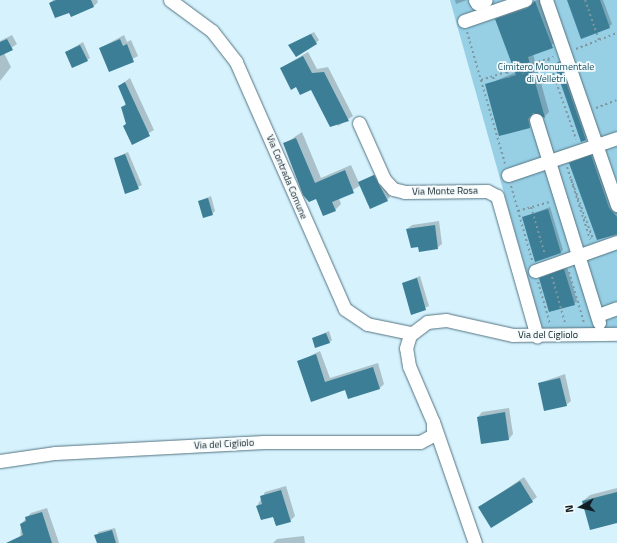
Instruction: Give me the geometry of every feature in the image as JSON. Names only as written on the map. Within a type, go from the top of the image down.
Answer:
[{"type":"street","name":"Via Contrada Comune","points":[[170,0],[212,31],[236,62],[345,309],[367,324],[411,333]]},
{"type":"street","points":[[475,0],[476,3],[486,0]]},
{"type":"street","points":[[464,21],[525,0]]},
{"type":"street","points":[[546,0],[617,205]]},
{"type":"street","points":[[536,120],[551,162],[598,319],[617,308]]},
{"type":"street","name":"Via Monte Rosa","points":[[359,123],[384,179],[393,189],[405,192],[487,191],[497,196],[537,336]]},
{"type":"street","points":[[508,175],[564,158],[617,138]]},
{"type":"street","points":[[535,271],[617,242]]},
{"type":"street","name":"Via del Cigliolo","points":[[411,333],[427,322],[446,320],[506,334],[537,336],[617,334]]},
{"type":"street","points":[[411,333],[406,344],[408,361],[433,422],[475,543]]},
{"type":"street","name":"Via del Cigliolo","points":[[0,461],[55,453],[250,442],[420,442],[433,435],[433,422]]},
{"type":"path","points":[[585,0],[599,40]]},
{"type":"path","points":[[464,21],[482,80],[550,324],[572,323]]},
{"type":"path","points":[[482,80],[564,54],[617,34]]},
{"type":"path","points":[[548,59],[580,152]]},
{"type":"path","points":[[521,68],[523,74]]},
{"type":"path","points":[[507,72],[509,78]]},
{"type":"path","points":[[493,76],[495,82]]},
{"type":"path","points":[[584,112],[617,100]]},
{"type":"path","points":[[564,158],[595,249]]},
{"type":"path","points":[[518,211],[549,202],[551,209]]},
{"type":"path","points":[[566,260],[584,323]]},
{"type":"path","points":[[578,323],[598,319]]},
{"type":"green space","name":"Cimitero Monumentale di Velletri","points":[[450,0],[617,0],[617,330],[543,332]]},
{"type":"building","points":[[56,0],[91,0],[94,7],[71,17],[69,13],[55,18],[49,3]]},
{"type":"building","points":[[567,0],[600,0],[610,28],[581,39]]},
{"type":"building","points":[[535,1],[553,48],[528,57],[545,118],[533,113],[528,119],[530,128],[499,136],[485,84],[516,75],[495,19],[528,8]]},
{"type":"building","points":[[311,34],[317,44],[296,57],[288,45]]},
{"type":"building","points":[[7,39],[13,50],[0,56],[0,42]]},
{"type":"building","points":[[120,39],[123,46],[127,44],[134,62],[109,72],[99,48]]},
{"type":"building","points":[[80,45],[88,61],[72,68],[65,52]]},
{"type":"building","points":[[303,56],[312,73],[324,72],[349,121],[330,127],[311,90],[300,95],[296,87],[291,90],[280,68]]},
{"type":"building","points":[[559,62],[586,140],[581,142],[554,64]]},
{"type":"building","points":[[125,82],[150,136],[132,145],[123,126],[126,124],[121,107],[126,105],[118,86]]},
{"type":"building","points":[[296,138],[315,183],[345,170],[354,193],[332,202],[336,211],[323,216],[316,199],[309,202],[303,195],[283,143]]},
{"type":"building","points":[[125,154],[139,189],[125,194],[114,158]]},
{"type":"building","points":[[591,155],[609,208],[617,217],[617,234],[597,240],[569,163]]},
{"type":"building","points":[[374,175],[388,201],[370,209],[358,182]]},
{"type":"building","points":[[208,198],[213,215],[203,218],[198,201]]},
{"type":"building","points":[[548,209],[561,253],[535,262],[522,217]]},
{"type":"building","points":[[435,225],[438,249],[419,252],[418,247],[411,248],[406,229]]},
{"type":"building","points":[[564,269],[575,305],[549,312],[539,278]]},
{"type":"building","points":[[417,278],[426,310],[411,315],[402,283]]},
{"type":"building","points":[[326,333],[330,343],[315,348],[312,338]]},
{"type":"building","points":[[316,354],[325,382],[373,367],[380,389],[348,399],[345,390],[311,402],[297,361]]},
{"type":"building","points":[[560,378],[567,406],[544,411],[538,383]]},
{"type":"building","points":[[505,412],[509,440],[481,444],[477,417]]},
{"type":"building","points":[[520,481],[533,502],[491,528],[478,507]]},
{"type":"building","points":[[281,490],[291,522],[276,526],[273,517],[261,520],[256,506],[262,504],[260,496]]},
{"type":"building","points":[[617,492],[617,523],[590,530],[582,501]]},
{"type":"building","points":[[42,512],[52,543],[6,543],[23,535],[20,524],[26,521],[25,517]]},
{"type":"building","points":[[112,530],[116,543],[97,543],[94,535]]}]
